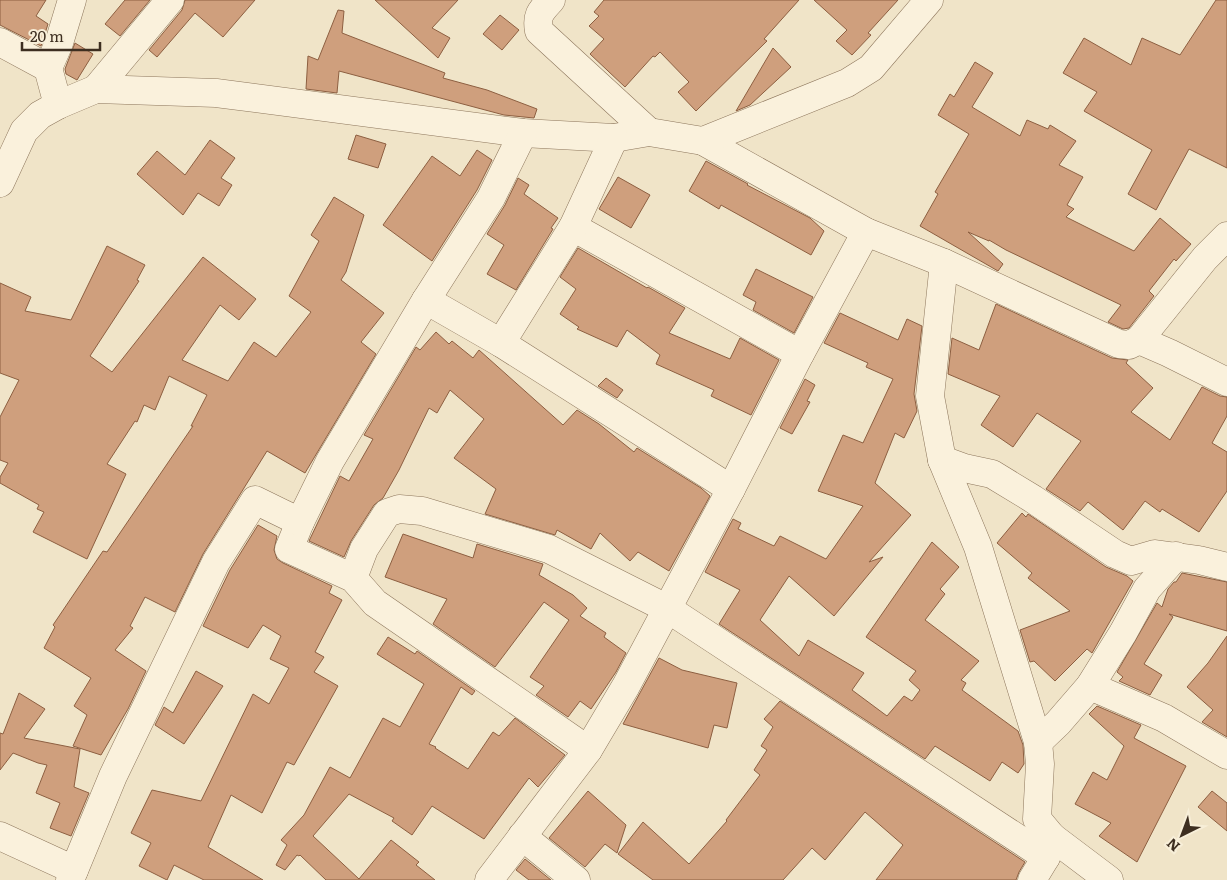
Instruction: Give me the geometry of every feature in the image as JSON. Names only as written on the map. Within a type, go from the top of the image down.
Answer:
[{"type":"street","points":[[58,104],[48,68],[59,43],[72,0]]},
{"type":"street","points":[[96,89],[170,0]]},
{"type":"street","points":[[551,0],[540,12],[537,21],[539,31],[649,132]]},
{"type":"street","points":[[703,141],[848,83],[871,68],[929,0]]},
{"type":"street","points":[[0,42],[48,68]]},
{"type":"street","points":[[0,183],[24,131],[40,115],[58,104],[96,89],[216,93],[523,133],[614,138],[649,132],[703,141],[866,232],[944,263],[1119,344],[1129,346],[1139,340],[1206,258],[1227,236]]},
{"type":"street","points":[[523,133],[491,198],[426,300],[330,461],[289,549],[353,578],[375,603],[588,750]]},
{"type":"street","points":[[501,343],[573,227],[614,138]]},
{"type":"street","points":[[573,227],[800,354]]},
{"type":"street","points":[[489,880],[588,750],[626,686],[866,232]]},
{"type":"street","points":[[944,263],[930,396],[942,460],[978,547],[1038,742],[1040,764],[1037,819],[1049,848]]},
{"type":"street","points":[[426,300],[501,343],[731,489]]},
{"type":"street","points":[[1139,340],[1169,352],[1227,382]]},
{"type":"street","points":[[942,460],[964,468],[992,474],[1115,554],[1131,561],[1156,554],[1199,560],[1227,567]]},
{"type":"street","points":[[0,836],[72,875],[113,776],[225,546],[255,500],[300,522]]},
{"type":"street","points":[[353,578],[364,549],[387,513],[400,509],[422,511],[549,549],[668,609],[1049,848],[1109,880]]},
{"type":"street","points":[[1038,742],[1058,723],[1090,686],[1123,633],[1147,589],[1176,556]]},
{"type":"street","points":[[1090,686],[1164,718],[1227,755]]},
{"type":"street","points":[[522,836],[576,880]]},
{"type":"street","points":[[1032,880],[1049,848]]},
{"type":"building","points":[[0,0],[46,0],[36,16],[48,24],[41,46],[0,25]]},
{"type":"building","points":[[125,0],[150,0],[120,36],[105,24]]},
{"type":"building","points":[[185,0],[255,0],[223,37],[195,13],[157,57],[149,50],[182,10]]},
{"type":"building","points":[[375,0],[458,0],[432,28],[450,38],[438,58]]},
{"type":"building","points":[[604,0],[799,0],[764,39],[767,41],[696,111],[678,92],[689,82],[660,52],[655,57],[653,56],[625,87],[590,54],[604,39],[589,26],[599,16],[594,12]]},
{"type":"building","points":[[814,0],[898,0],[868,33],[871,35],[852,55],[836,41],[847,30]]},
{"type":"building","points":[[1216,0],[1227,0],[1227,168],[1189,149],[1156,210],[1128,194],[1152,150],[1084,111],[1097,92],[1063,73],[1084,38],[1131,65],[1142,38],[1180,55]]},
{"type":"building","points":[[338,10],[344,11],[342,33],[445,73],[443,78],[487,90],[537,109],[534,118],[504,115],[339,71],[337,93],[306,89],[308,56],[318,60]]},
{"type":"building","points":[[500,15],[519,30],[502,50],[483,34]]},
{"type":"building","points":[[75,43],[93,54],[77,80],[66,74],[65,69]]},
{"type":"building","points":[[773,48],[791,67],[750,105],[736,111]]},
{"type":"building","points":[[975,62],[993,73],[972,107],[1020,136],[1027,120],[1048,129],[1050,125],[1076,141],[1059,165],[1083,177],[1067,205],[1074,209],[1066,217],[1134,251],[1160,218],[1191,244],[1176,261],[1174,259],[1149,291],[1154,296],[1129,328],[1123,329],[1108,322],[1121,305],[989,240],[968,232],[1003,264],[998,271],[920,226],[938,194],[935,192],[969,134],[938,115],[950,94],[954,97]]},
{"type":"building","points":[[356,135],[386,144],[378,168],[348,159]]},
{"type":"building","points":[[210,140],[235,158],[221,178],[232,185],[219,206],[198,193],[183,215],[137,174],[157,151],[185,175]]},
{"type":"building","points":[[477,150],[492,160],[477,190],[432,261],[383,225],[432,156],[460,176]]},
{"type":"building","points":[[706,161],[810,218],[824,231],[811,255],[721,205],[719,209],[689,191]]},
{"type":"building","points":[[618,177],[650,195],[631,228],[599,209]]},
{"type":"building","points":[[518,178],[529,185],[524,194],[558,218],[516,290],[487,274],[504,245],[487,234],[505,205]]},
{"type":"building","points":[[334,197],[364,215],[346,272],[341,280],[384,313],[361,342],[376,354],[305,473],[267,451],[203,554],[175,612],[145,597],[130,626],[133,628],[115,650],[146,671],[128,709],[101,755],[73,746],[87,715],[74,706],[91,678],[44,648],[55,627],[53,625],[103,551],[107,552],[193,426],[191,426],[207,395],[169,376],[155,410],[144,405],[137,422],[135,421],[107,464],[126,474],[87,559],[33,532],[44,512],[37,509],[39,505],[0,483],[0,477],[8,463],[0,460],[0,417],[19,380],[0,373],[0,283],[31,297],[25,311],[71,320],[107,246],[145,265],[137,280],[139,281],[90,356],[112,372],[203,257],[256,299],[239,320],[220,305],[182,360],[228,381],[254,342],[276,357],[311,312],[289,296],[319,241],[311,235]]},
{"type":"building","points":[[578,248],[685,308],[669,333],[730,359],[740,338],[779,360],[751,415],[711,396],[714,390],[656,364],[660,355],[627,330],[617,347],[577,329],[579,327],[560,314],[576,289],[560,277]]},
{"type":"building","points":[[756,269],[813,297],[794,333],[753,310],[756,302],[743,295]]},
{"type":"building","points":[[996,304],[1112,358],[1128,360],[1126,363],[1153,388],[1131,412],[1170,440],[1202,387],[1220,396],[1227,397],[1227,416],[1212,443],[1227,452],[1227,491],[1199,532],[1162,509],[1160,512],[1145,501],[1123,530],[1088,502],[1080,511],[1046,489],[1081,441],[1037,413],[1013,447],[981,425],[1000,396],[948,374],[952,338],[979,350]]},
{"type":"building","points":[[840,313],[898,340],[907,319],[922,326],[914,394],[917,411],[904,438],[895,433],[875,483],[911,515],[869,562],[883,557],[834,616],[789,576],[760,620],[799,656],[808,640],[864,673],[852,690],[887,716],[904,696],[912,701],[920,690],[909,680],[916,671],[866,637],[932,542],[959,567],[940,589],[945,594],[925,620],[979,661],[961,680],[966,683],[962,690],[1018,731],[1023,745],[1024,764],[1018,773],[1002,762],[990,781],[935,746],[925,759],[719,624],[740,590],[705,572],[733,519],[741,523],[738,529],[774,546],[780,536],[826,559],[863,506],[818,491],[843,435],[863,443],[893,379],[866,367],[868,363],[824,343]]},
{"type":"building","points":[[436,332],[449,344],[452,341],[473,358],[479,350],[563,425],[577,410],[599,424],[634,452],[637,448],[701,488],[710,496],[669,571],[638,552],[630,561],[600,533],[591,549],[557,530],[555,535],[485,514],[496,489],[454,458],[484,419],[450,390],[437,413],[429,408],[399,470],[383,498],[374,505],[351,541],[344,557],[309,541],[340,476],[349,481],[373,439],[364,435],[416,347],[420,350]]},
{"type":"building","points":[[606,378],[623,390],[617,398],[598,386]]},
{"type":"building","points":[[805,379],[815,385],[807,401],[810,402],[792,434],[780,428]]},
{"type":"building","points":[[1022,513],[1026,517],[1028,514],[1106,567],[1127,576],[1133,581],[1092,653],[1087,649],[1055,681],[1034,661],[1030,662],[1020,630],[1070,611],[1028,578],[1032,573],[997,543]]},
{"type":"building","points":[[258,525],[277,536],[274,550],[277,559],[332,586],[329,593],[342,600],[315,652],[324,657],[314,672],[338,686],[294,765],[287,762],[262,813],[231,795],[208,847],[263,880],[204,880],[174,865],[167,880],[139,866],[151,843],[131,833],[152,790],[201,801],[253,694],[269,704],[289,668],[270,659],[281,636],[263,625],[248,648],[203,626],[230,570]]},
{"type":"building","points":[[403,534],[473,558],[477,544],[543,564],[539,575],[573,595],[587,608],[580,616],[606,633],[604,637],[626,653],[616,672],[591,709],[580,701],[568,717],[536,695],[544,686],[530,677],[569,620],[544,602],[495,667],[433,624],[447,599],[385,577]]},
{"type":"building","points":[[1182,573],[1227,582],[1227,631],[1169,614],[1173,617],[1144,664],[1162,675],[1150,695],[1119,681],[1123,677],[1117,672],[1157,603],[1162,607],[1168,589]]},
{"type":"building","points":[[1227,636],[1227,737],[1202,722],[1213,710],[1187,687],[1208,663]]},
{"type":"building","points":[[388,637],[415,654],[417,651],[475,691],[472,695],[461,687],[429,744],[435,748],[468,769],[493,732],[499,736],[515,718],[565,755],[538,787],[529,778],[484,839],[432,806],[412,835],[392,821],[394,818],[349,794],[313,836],[359,879],[391,840],[419,862],[416,865],[435,880],[326,880],[300,855],[297,855],[285,870],[276,865],[287,845],[281,840],[304,815],[330,767],[350,778],[383,718],[400,727],[424,684],[377,654]]},
{"type":"building","points":[[659,658],[682,670],[737,683],[727,728],[714,725],[708,748],[623,724]]},
{"type":"building","points":[[196,671],[223,686],[184,744],[155,725],[164,707],[173,713]]},
{"type":"building","points":[[19,693],[45,709],[24,738],[80,749],[74,787],[89,793],[71,836],[50,828],[60,803],[36,793],[47,765],[13,753],[0,770],[0,733],[3,734]]},
{"type":"building","points":[[780,701],[1025,862],[1016,880],[876,880],[903,845],[865,812],[825,860],[812,848],[783,880],[653,880],[618,854],[643,822],[689,864],[727,821],[760,775],[754,770],[767,750],[761,746],[773,727],[764,719]]},
{"type":"building","points":[[1097,706],[1141,725],[1134,738],[1186,766],[1137,862],[1099,836],[1111,823],[1075,804],[1093,772],[1107,780],[1124,746],[1089,714]]},
{"type":"building","points":[[588,791],[626,825],[617,853],[605,844],[585,867],[549,838]]},
{"type":"building","points":[[1212,791],[1227,803],[1227,831],[1198,807]]},
{"type":"building","points":[[525,859],[551,880],[529,880],[516,870]]}]
